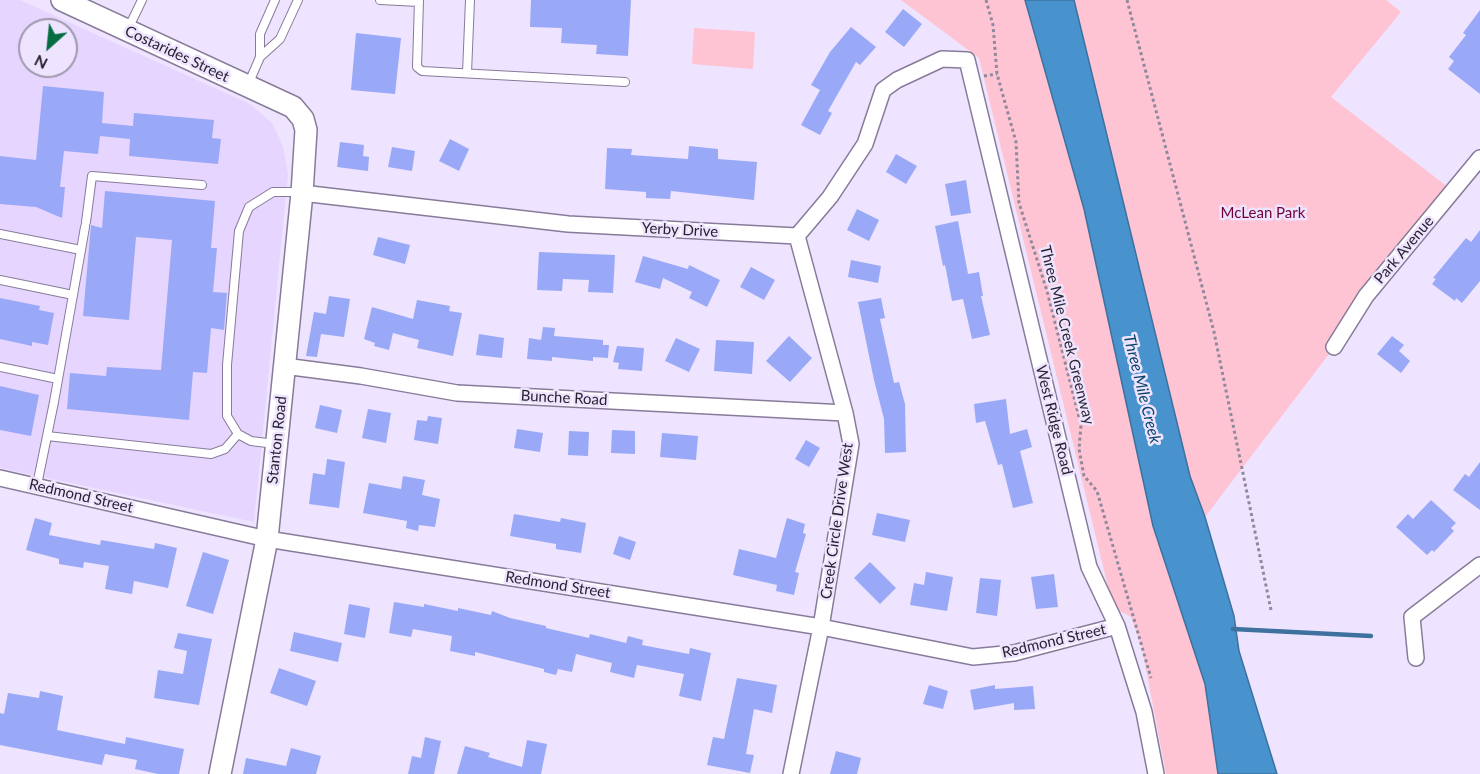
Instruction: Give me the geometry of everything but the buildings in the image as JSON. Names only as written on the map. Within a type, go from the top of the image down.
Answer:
[{"type":"street","name":"Costarides Street","points":[[62,0],[87,8],[128,30],[293,107]]},
{"type":"street","name":"West Ridge Road","points":[[797,236],[830,197],[865,144],[882,90],[942,59],[968,60],[1089,567],[1117,626],[1144,712],[1156,774]]},
{"type":"street","name":"Stanton Road","points":[[220,774],[267,539],[302,192],[306,130],[303,119],[293,107]]},
{"type":"street","name":"Park Avenue","points":[[1334,346],[1366,296],[1480,158]]},
{"type":"street","name":"Yerby Drive","points":[[302,192],[568,224],[797,236]]},
{"type":"street","name":"Creek Circle Drive West","points":[[791,774],[821,627],[850,444],[845,413],[797,236]]},
{"type":"street","name":"Bunche Road","points":[[284,366],[361,376],[457,393],[845,413]]},
{"type":"street","name":"Redmond Street","points":[[0,478],[267,539],[821,627],[973,657],[1014,653],[1117,626]]},
{"type":"street","points":[[1416,658],[1412,617],[1480,565]]},
{"type":"lane","points":[[128,30],[142,0]]},
{"type":"lane","points":[[260,57],[260,34],[274,0]]},
{"type":"lane","points":[[247,86],[260,57],[280,39],[298,0]]},
{"type":"lane","points":[[380,0],[419,1],[419,70],[625,82]]},
{"type":"lane","points":[[467,74],[470,0]]},
{"type":"lane","points":[[37,486],[86,225],[92,176],[202,185]]},
{"type":"lane","points":[[276,444],[251,441],[238,434],[227,416],[227,365],[239,231],[249,207],[273,192],[302,192]]},
{"type":"lane","points":[[0,234],[81,250]]},
{"type":"lane","points":[[0,280],[73,295]]},
{"type":"lane","points":[[0,367],[58,378]]},
{"type":"lane","points":[[47,435],[211,454],[225,449],[238,434]]},
{"type":"path","name":"Three Mile Creek Greenway","points":[[987,0],[993,25],[998,74],[1016,142],[1019,203],[1047,291],[1081,424],[1079,449],[1084,476],[1097,491],[1152,684]]},
{"type":"path","points":[[1127,0],[1214,332],[1272,610]]},
{"type":"path","points":[[984,76],[998,74]]},
{"type":"shaded area","points":[[0,0],[20,0],[60,18],[18,18],[18,78],[78,78],[78,26],[250,104],[272,123],[283,146],[288,174],[254,522],[0,468]]},
{"type":"green space","points":[[901,0],[1025,0],[1084,209],[1153,526],[1205,684],[1218,774],[1166,774],[1142,648],[1131,617],[1114,608],[1109,591],[979,58]]},
{"type":"green space","name":"McLean Park","points":[[1074,0],[1386,0],[1401,12],[1331,97],[1453,191],[1205,517],[1190,476]]},
{"type":"green space","points":[[694,28],[755,32],[753,69],[692,64]]},
{"type":"water","name":"Three Mile Creek","points":[[1025,0],[1074,0],[1190,476],[1205,517],[1234,616],[1239,651],[1277,774],[1218,774],[1205,684],[1153,526],[1084,209]]},
{"type":"waterway","points":[[1233,629],[1371,636]]}]
